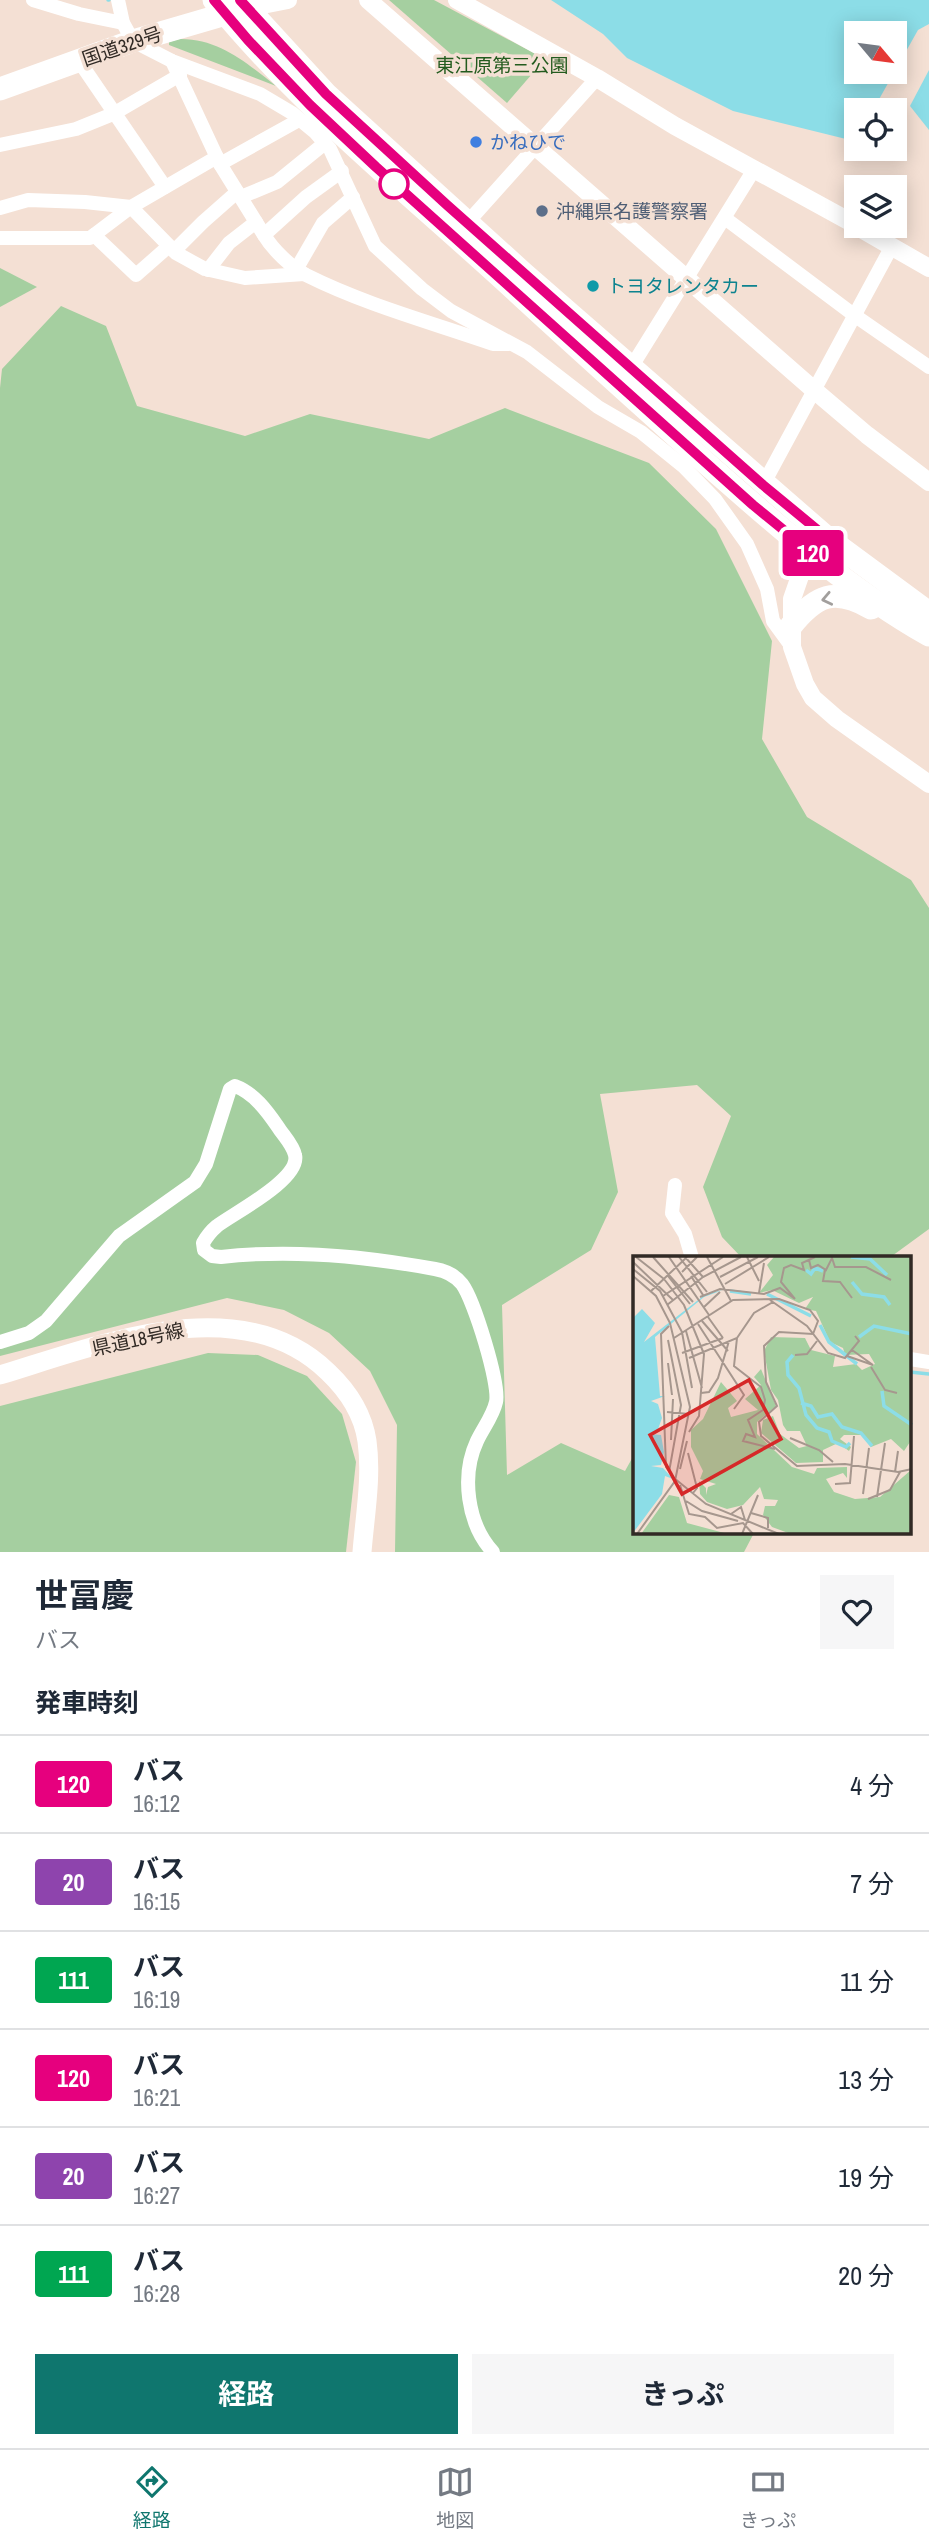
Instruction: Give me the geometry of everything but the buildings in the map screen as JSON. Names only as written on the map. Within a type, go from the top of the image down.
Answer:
[{"type":"highway","name":"国道329号","points":[[0,89],[79,61],[128,32],[231,5]]},
{"type":"highway","points":[[231,5],[467,223],[632,366],[763,485],[820,545]]},
{"type":"highway","points":[[231,5],[301,96],[376,167],[753,505],[820,545],[924,615]]},
{"type":"highway","points":[[792,637],[814,601],[836,596],[853,598],[887,617],[924,615]]},
{"type":"main road","name":"県道18号線","points":[[0,1375],[133,1337],[178,1328],[232,1329],[281,1340],[310,1356],[340,1383],[359,1416],[367,1439],[369,1483],[362,1552]]},
{"type":"street","points":[[33,0],[128,32],[172,61],[260,94],[285,108],[325,143],[342,171],[375,246],[451,311],[527,352],[598,407],[641,432],[682,466],[715,499],[747,544],[767,589],[773,621],[792,637]]},
{"type":"street","points":[[118,0],[128,32]]},
{"type":"street","points":[[231,5],[288,0]]},
{"type":"street","points":[[368,0],[686,281],[814,390],[929,482]]},
{"type":"street","points":[[457,0],[844,219]]},
{"type":"street","points":[[79,61],[165,187]]},
{"type":"street","points":[[172,61],[218,160],[239,195],[271,246],[301,271],[393,312],[493,344],[513,344]]},
{"type":"street","points":[[0,145],[76,129],[113,114],[180,75]]},
{"type":"street","points":[[467,223],[597,78]]},
{"type":"street","points":[[0,238],[90,238],[131,207],[165,187],[299,121]]},
{"type":"street","points":[[94,235],[136,275],[239,195],[277,182],[325,143]]},
{"type":"street","points":[[632,366],[755,169]]},
{"type":"street","points":[[264,235],[306,197],[342,171]]},
{"type":"street","points":[[301,271],[323,223],[353,197]]},
{"type":"street","points":[[0,208],[29,200],[131,207],[172,248],[208,270],[245,278],[301,271]]},
{"type":"street","points":[[111,205],[111,222]]},
{"type":"street","points":[[726,219],[854,315],[929,367]]},
{"type":"street","points":[[208,270],[229,243],[256,222]]},
{"type":"street","points":[[878,238],[929,268]]},
{"type":"street","points":[[763,485],[892,246]]},
{"type":"street","points":[[417,319],[429,294]]},
{"type":"street","points":[[820,545],[800,576],[792,599],[792,637],[805,684],[813,698],[837,719],[929,784]]},
{"type":"street","points":[[0,1342],[29,1333],[46,1321],[119,1236],[195,1182],[206,1164],[230,1089],[235,1086],[245,1090],[273,1119],[295,1153],[295,1160],[288,1173],[264,1196],[214,1228],[203,1243],[204,1250],[212,1256],[221,1257],[286,1254],[348,1257],[446,1271],[462,1283],[480,1323],[497,1395],[491,1415],[474,1447],[467,1480],[468,1495],[481,1537],[493,1552]]},
{"type":"street","points":[[675,1185],[673,1213],[685,1234],[691,1256]]},
{"type":"green space","name":"東江原第三公園","points":[[389,0],[434,0],[545,59],[507,103]]},
{"type":"green space","points":[[179,39],[219,47],[276,86],[169,45],[169,42]]},
{"type":"green space","points":[[0,268],[37,287],[0,307]]},
{"type":"green space","points":[[61,306],[106,326],[137,406],[245,436],[310,414],[429,439],[505,408],[649,463],[716,529],[772,641],[762,739],[807,817],[911,880],[929,908],[929,1229],[892,1256],[740,1256],[722,1237],[703,1187],[731,1116],[697,1085],[600,1094],[618,1192],[591,1250],[502,1305],[507,1475],[561,1443],[625,1471],[633,1457],[633,1534],[753,1534],[744,1552],[395,1552],[397,1425],[370,1371],[329,1333],[284,1310],[227,1298],[0,1356],[2,369]]},
{"type":"green space","points":[[208,1353],[258,1355],[307,1376],[342,1414],[356,1462],[346,1552],[0,1552],[0,1406]]},
{"type":"water","points":[[551,0],[929,0],[929,24],[918,30],[907,50],[907,21],[844,21],[844,84],[888,84],[880,98],[844,98],[844,139],[733,111],[627,58],[603,34]]},
{"type":"water","points":[[929,70],[929,130],[910,106]]},
{"type":"waterway","points":[[912,1372],[929,1374]]},
{"type":"bus line","name":"120","points":[[214,0],[310,105],[376,167],[512,286],[753,505],[813,554],[826,537],[763,485],[632,366],[447,205],[326,94],[240,0]]},
{"type":"place","name":"かねひで","points":[[476,142]]},
{"type":"place","name":"沖縄県名護警察署","points":[[542,211]]},
{"type":"place","name":"トヨタレンタカー","points":[[593,286]]}]
